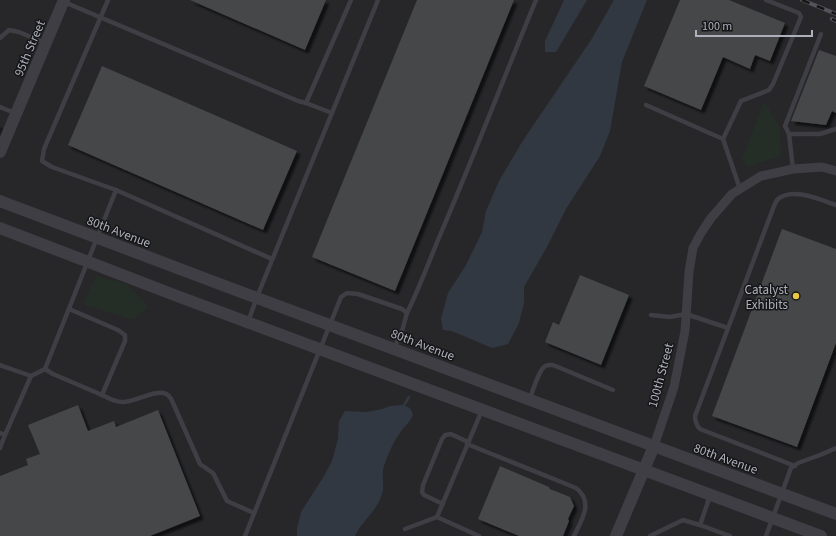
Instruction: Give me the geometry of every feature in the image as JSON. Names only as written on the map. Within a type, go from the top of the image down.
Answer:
[{"type":"street","name":"95th Street","points":[[0,152],[64,1]]},
{"type":"street","name":"100th Street","points":[[616,536],[654,446],[674,387],[685,331],[689,272],[694,248],[701,233],[711,218],[732,194],[761,176],[793,169],[822,167],[836,171]]},
{"type":"street","name":"80th Avenue","points":[[0,201],[836,514]]},
{"type":"street","points":[[0,228],[821,536]]},
{"type":"lane","points":[[108,0],[44,149],[42,160],[52,167],[116,190],[272,259]]},
{"type":"lane","points":[[306,103],[351,0]]},
{"type":"lane","points":[[248,322],[272,259],[378,0]]},
{"type":"lane","points":[[394,348],[536,0]]},
{"type":"lane","points":[[740,189],[723,139],[741,101],[769,90],[773,84],[801,17],[799,13],[766,0]]},
{"type":"lane","points":[[64,1],[298,101],[332,113]]},
{"type":"lane","points":[[0,38],[9,30],[19,32],[46,44]]},
{"type":"lane","points":[[793,169],[789,134],[785,126],[821,34]]},
{"type":"lane","points":[[646,105],[723,139]]},
{"type":"lane","points":[[0,107],[17,114]]},
{"type":"lane","points":[[789,134],[820,134],[836,130]]},
{"type":"lane","points":[[0,448],[2,434],[31,376],[45,369],[116,190]]},
{"type":"lane","points":[[795,466],[700,429],[695,422],[695,416],[777,200],[791,194],[803,195],[836,205]]},
{"type":"lane","points":[[246,536],[341,297],[347,293],[358,294],[402,309],[407,313]]},
{"type":"lane","points":[[69,309],[118,330],[125,335],[125,341],[102,395]]},
{"type":"lane","points":[[651,315],[670,317],[686,314],[728,328]]},
{"type":"lane","points":[[530,399],[541,371],[544,366],[548,364],[612,390]]},
{"type":"lane","points":[[0,365],[31,376]]},
{"type":"lane","points":[[45,369],[53,374],[109,398],[123,402],[156,393],[168,395],[200,464],[212,473],[227,501],[254,513]]},
{"type":"lane","points":[[405,529],[437,517],[482,409]]},
{"type":"lane","points":[[443,504],[424,495],[422,492],[423,485],[442,439],[445,435],[451,434],[468,443],[576,488],[581,492],[585,499],[586,506],[583,517],[574,536]]},
{"type":"lane","points":[[766,536],[792,468],[836,448]]},
{"type":"lane","points":[[700,525],[711,495]]},
{"type":"lane","points":[[437,517],[479,536]]},
{"type":"lane","points":[[650,536],[683,520],[730,536]]},
{"type":"shaded area","points":[[0,0],[836,0],[836,536],[0,536],[0,152],[9,131],[0,127]]},
{"type":"shaded area","points":[[564,0],[587,0],[556,52],[545,52],[545,41]]},
{"type":"shaded area","points":[[614,0],[647,0],[622,62],[610,131],[600,156],[566,209],[548,245],[524,287],[524,303],[519,323],[508,344],[492,348],[451,331],[443,330],[441,319],[448,293],[466,265],[482,232],[486,211],[499,181],[522,142],[591,40]]},
{"type":"shaded area","points":[[764,101],[780,127],[781,156],[747,167],[742,159]]},
{"type":"shaded area","points":[[96,276],[127,284],[149,307],[133,320],[83,304]]},
{"type":"shaded area","points":[[404,405],[411,409],[413,415],[396,438],[387,457],[383,469],[383,491],[380,500],[355,536],[297,536],[301,512],[332,461],[338,439],[339,421],[345,411],[367,412],[390,406]]},
{"type":"building","points":[[190,0],[326,0],[305,50]]},
{"type":"building","points":[[417,0],[514,0],[395,291],[312,257]]},
{"type":"building","points":[[680,0],[729,0],[785,23],[770,61],[755,55],[750,69],[723,57],[701,110],[644,86]]},
{"type":"building","points":[[819,50],[836,56],[836,113],[832,111],[826,125],[791,121]]},
{"type":"building","points":[[102,66],[297,151],[263,230],[68,145]]},
{"type":"building","name":"Catalyst Exhibits","points":[[782,229],[836,249],[836,343],[797,447],[712,416]]},
{"type":"building","points":[[580,275],[629,295],[601,365],[545,342],[553,322],[559,325]]},
{"type":"building","points":[[78,405],[88,431],[114,421],[116,427],[158,410],[200,516],[150,536],[0,536],[0,476],[28,465],[26,459],[40,454],[28,425]]},
{"type":"building","points":[[500,466],[570,497],[574,506],[563,536],[519,536],[478,519]]},
{"type":"waterway","points":[[403,407],[409,397]]},
{"type":"railway","points":[[802,0],[836,14]]},
{"type":"railway","points":[[832,19],[836,21]]},
{"type":"place","name":"Catalyst Exhibits","points":[[796,296]]}]
